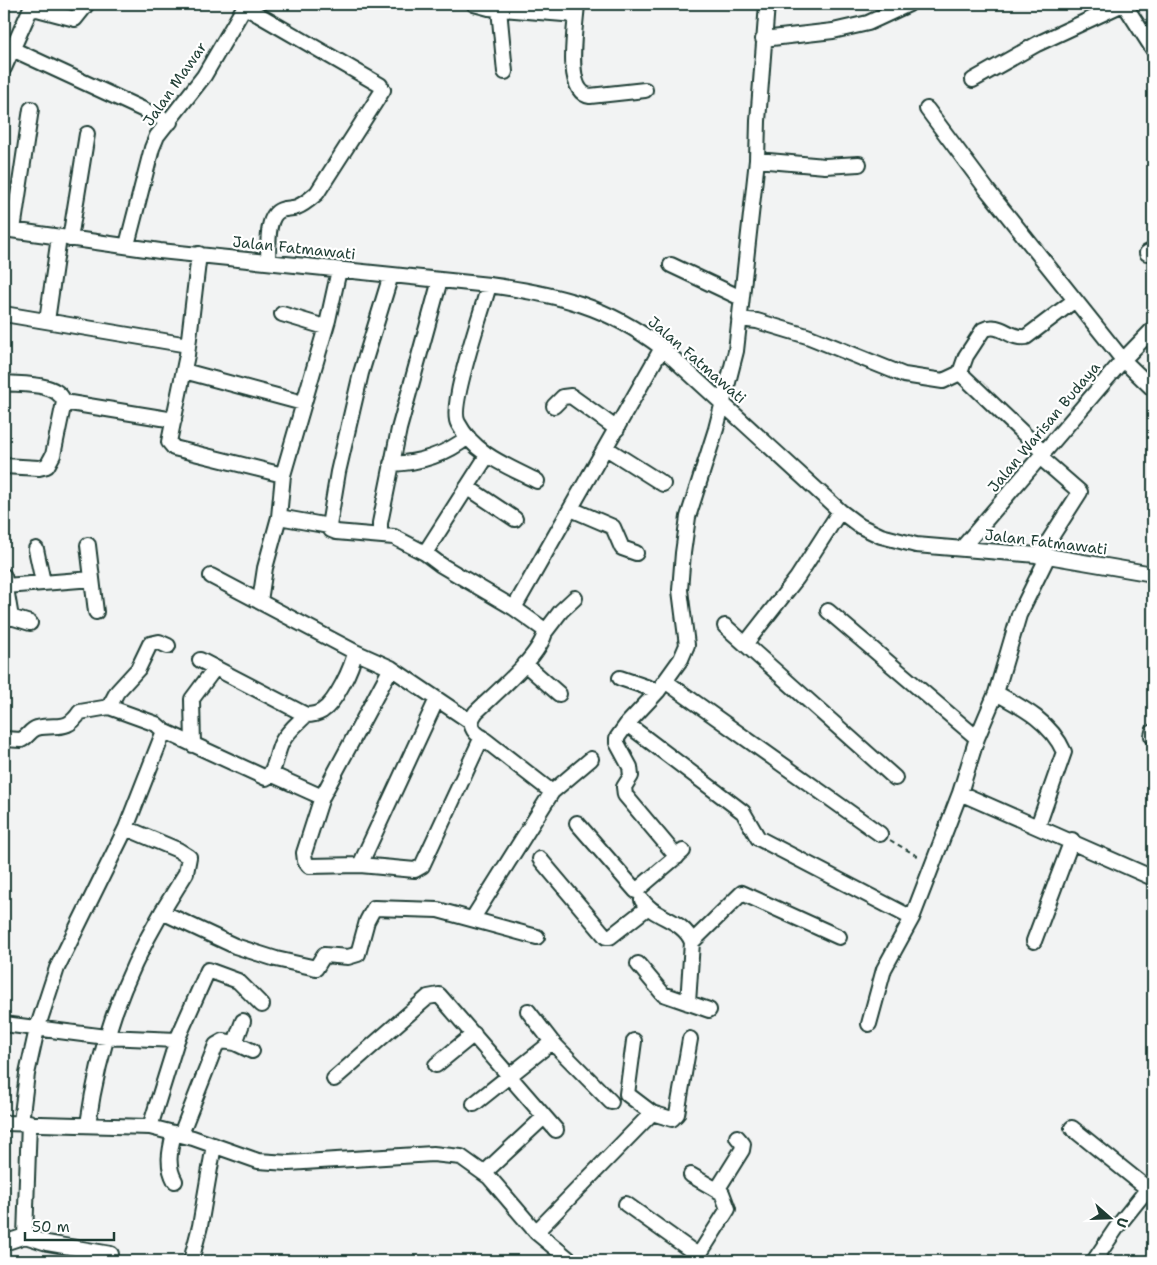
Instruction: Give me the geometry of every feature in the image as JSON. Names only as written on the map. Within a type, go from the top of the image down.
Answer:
[{"type":"street","points":[[4,68],[30,10],[37,9],[70,19],[78,17],[87,4]]},
{"type":"street","points":[[474,4],[500,9],[577,9],[573,63],[579,91],[582,95],[590,96],[645,90]]},
{"type":"street","points":[[636,891],[680,854],[625,795],[624,787],[631,776],[630,767],[617,744],[617,738],[661,686],[681,659],[687,645],[680,590],[688,517],[724,403],[736,351],[757,160],[767,4]]},
{"type":"street","points":[[764,39],[832,31],[868,24],[909,4]]},
{"type":"street","points":[[973,80],[1038,44],[1123,4],[1153,49]]},
{"type":"street","points":[[245,5],[380,85],[383,90],[317,193],[296,207],[279,210],[274,216],[270,225],[268,262]]},
{"type":"street","name":"Jalan Mawar","points":[[127,245],[152,148],[157,136],[170,122],[204,76],[245,5]]},
{"type":"street","points":[[500,9],[505,72]]},
{"type":"street","points":[[12,49],[170,122]]},
{"type":"street","points":[[8,229],[31,109]]},
{"type":"street","points":[[927,109],[988,191],[1123,360],[1153,389]]},
{"type":"street","points":[[46,321],[87,134]]},
{"type":"street","points":[[757,160],[825,166],[859,164]]},
{"type":"street","name":"Jalan Fatmawati","points":[[8,229],[64,238],[199,254],[489,285],[540,292],[580,303],[622,320],[662,348],[724,403],[764,443],[840,512],[860,526],[882,536],[916,545],[1043,556],[1153,574]]},
{"type":"street","points":[[199,254],[184,371],[169,442],[174,448],[283,475]]},
{"type":"street","points":[[671,264],[741,298]]},
{"type":"street","points":[[260,601],[265,568],[279,518],[283,475],[325,327],[339,270]]},
{"type":"street","points":[[329,526],[338,472],[361,373],[391,275]]},
{"type":"street","points":[[380,534],[380,523],[392,464],[440,280]]},
{"type":"street","points":[[489,285],[457,396],[456,421],[468,437],[487,456],[537,481]]},
{"type":"street","points":[[739,319],[757,321],[807,336],[904,375],[942,382],[960,373],[977,336],[983,330],[997,327],[1020,338],[1026,337],[1075,300]]},
{"type":"street","points":[[4,314],[188,345]]},
{"type":"street","points":[[282,314],[325,327]]},
{"type":"street","name":"Jalan Warisan Budaya","points":[[962,548],[1123,360],[1153,329]]},
{"type":"street","points":[[514,608],[662,348]]},
{"type":"street","points":[[184,371],[303,403]]},
{"type":"street","points":[[869,1024],[884,969],[912,918],[960,793],[977,738],[996,693],[1018,615],[1043,556],[1080,492],[960,373]]},
{"type":"street","points":[[4,384],[52,389],[62,396],[64,402],[53,455],[47,466],[39,468],[4,466]]},
{"type":"street","points":[[554,406],[563,397],[571,396],[617,428]]},
{"type":"street","points":[[64,402],[174,420]]},
{"type":"street","points":[[392,464],[435,457],[453,449],[468,437]]},
{"type":"street","points":[[606,448],[663,484]]},
{"type":"street","points":[[426,553],[487,456]]},
{"type":"street","points":[[467,487],[515,519]]},
{"type":"street","points":[[571,509],[613,527],[622,548],[636,553]]},
{"type":"street","points":[[746,643],[797,578],[840,512]]},
{"type":"street","points":[[279,518],[329,526],[331,530],[336,532],[380,534],[394,537],[426,553],[441,565],[514,608],[539,624],[545,632]]},
{"type":"street","points":[[88,545],[96,612]]},
{"type":"street","points":[[36,549],[42,582]]},
{"type":"street","points":[[211,576],[355,652],[391,668],[472,722]]},
{"type":"street","points":[[30,623],[7,617],[5,581],[42,582],[92,578]]},
{"type":"street","points":[[552,792],[482,737],[472,728],[472,722],[476,712],[525,664],[540,644],[545,632],[574,598]]},
{"type":"street","points":[[828,611],[977,738]]},
{"type":"street","points":[[725,626],[895,778]]},
{"type":"street","points":[[109,707],[117,692],[138,669],[150,644],[160,642],[168,646]]},
{"type":"street","points":[[4,739],[21,740],[36,728],[60,727],[70,724],[80,712],[109,707],[156,724],[164,731],[258,776],[266,778],[271,774],[283,739],[306,715],[320,712],[327,707],[341,687],[354,660],[355,652]]},
{"type":"street","points":[[200,660],[306,715]]},
{"type":"street","points":[[525,664],[559,694]]},
{"type":"street","points":[[193,745],[192,699],[215,668]]},
{"type":"street","points":[[391,668],[322,797],[304,853],[305,861],[309,866],[360,865],[415,870],[422,866],[482,737]]},
{"type":"street","points":[[620,678],[661,686],[880,834]]},
{"type":"street","points":[[996,693],[1036,716],[1059,743],[1064,752],[1038,826]]},
{"type":"street","points":[[360,865],[437,699]]},
{"type":"street","points":[[627,724],[743,812],[758,838],[912,918]]},
{"type":"street","points":[[25,1236],[27,1074],[37,1029],[57,968],[126,828],[164,731]]},
{"type":"street","points":[[473,918],[552,792],[592,759]]},
{"type":"street","points":[[271,774],[322,797]]},
{"type":"street","points":[[960,793],[1072,840],[1153,878]]},
{"type":"street","points":[[577,823],[636,891],[647,908],[677,924],[687,932],[692,942],[688,1003]]},
{"type":"street","points":[[88,1124],[93,1085],[106,1037],[127,978],[162,912],[186,872],[189,857],[178,850],[126,828]]},
{"type":"street","points":[[1034,941],[1072,840]]},
{"type":"street","points":[[540,859],[606,936],[610,937],[647,908]]},
{"type":"street","points":[[692,942],[742,893],[839,937]]},
{"type":"street","points":[[162,912],[235,946],[276,959],[316,968],[324,955],[348,957],[358,954],[370,912],[374,908],[438,910],[473,918],[497,928],[537,937]]},
{"type":"street","points":[[638,964],[663,994],[709,1010]]},
{"type":"street","points":[[150,1127],[177,1040],[208,970],[238,981],[262,1006]]},
{"type":"street","points":[[334,1079],[428,997],[439,995],[474,1034],[543,1118],[556,1130]]},
{"type":"street","points":[[528,1011],[552,1042],[611,1102]]},
{"type":"street","points":[[235,1043],[243,1021]]},
{"type":"street","points":[[4,1024],[106,1037],[177,1040]]},
{"type":"street","points":[[436,1065],[474,1034]]},
{"type":"street","points":[[634,1041],[627,1094],[652,1113],[672,1119],[676,1116],[690,1039]]},
{"type":"street","points":[[175,1181],[170,1172],[169,1164],[177,1134],[216,1045],[223,1041],[235,1043],[252,1051]]},
{"type":"street","points":[[474,1104],[552,1042]]},
{"type":"street","points":[[536,1232],[652,1113]]},
{"type":"street","points":[[484,1173],[543,1118]]},
{"type":"street","points":[[4,1123],[25,1122],[150,1127],[214,1145],[258,1161],[288,1163],[398,1156],[448,1156],[461,1158],[484,1173],[536,1232],[569,1261]]},
{"type":"street","points":[[1072,1128],[1151,1186],[1100,1259]]},
{"type":"street","points":[[717,1190],[742,1150],[743,1144],[737,1137]]},
{"type":"street","points":[[191,1261],[200,1226],[214,1145]]},
{"type":"street","points":[[626,1204],[697,1259],[728,1209],[725,1198],[717,1190],[691,1175]]},
{"type":"street","points":[[4,1243],[25,1236],[47,1243],[112,1254]]},
{"type":"path","points":[[880,834],[933,866]]}]
